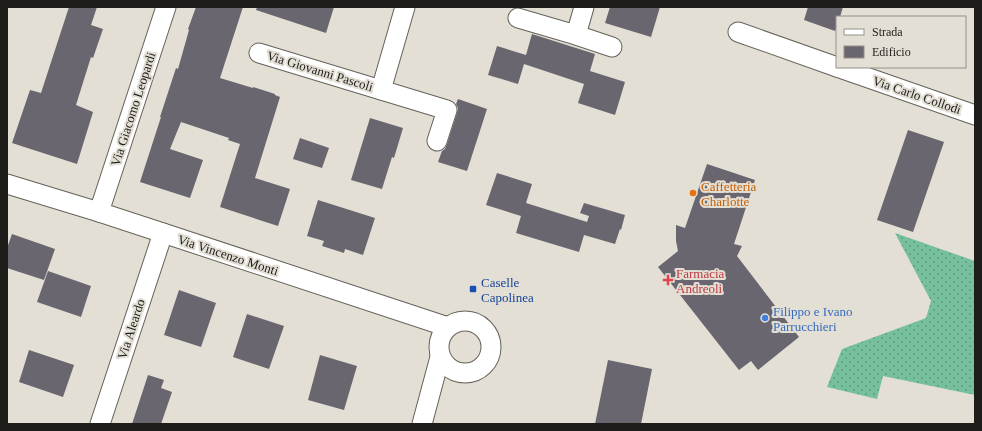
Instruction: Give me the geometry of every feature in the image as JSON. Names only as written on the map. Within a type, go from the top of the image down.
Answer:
[{"type":"street","name":"Via Giacomo Leopardi","points":[[99,212],[166,7]]},
{"type":"street","name":"Via Giovanni Pascoli","points":[[381,90],[405,7]]},
{"type":"street","points":[[576,35],[584,7]]},
{"type":"street","points":[[518,18],[612,47]]},
{"type":"street","name":"Via Carlo Collodi","points":[[738,32],[836,67]]},
{"type":"street","name":"Via Giovanni Pascoli","points":[[259,53],[447,110],[437,141]]},
{"type":"street","name":"Via Carlo Collodi","points":[[840,68],[975,115]]},
{"type":"street","name":"Via Vincenzo Monti","points":[[7,184],[99,212],[448,326]]},
{"type":"street","name":"Via Aleardo","points":[[100,424],[163,234]]},
{"type":"street","points":[[456,322],[473,322],[486,332],[490,340],[491,348],[489,357],[485,364],[478,370],[465,373],[457,372],[444,364],[438,349],[439,340],[448,326],[456,322]]},
{"type":"street","points":[[422,424],[440,357]]},
{"type":"street","points":[[431,389],[465,373]]},
{"type":"green space","points":[[895,233],[975,261],[975,395],[883,376],[877,399],[827,387],[842,349],[926,318],[931,301]]},
{"type":"building","points":[[69,7],[97,7],[91,25],[103,29],[93,58],[91,57],[76,105],[93,112],[77,164],[12,143],[30,90],[41,93]]},
{"type":"building","points":[[196,7],[243,7],[220,78],[253,87],[280,97],[255,178],[290,189],[278,226],[220,207],[240,144],[228,140],[229,138],[181,122],[170,149],[203,160],[190,198],[140,182],[176,68],[178,69],[189,30],[188,29]]},
{"type":"building","points":[[257,7],[334,7],[326,33],[256,10]]},
{"type":"building","points":[[610,7],[660,7],[651,37],[605,23]]},
{"type":"building","points":[[808,7],[843,7],[840,16],[836,16],[835,31],[804,20]]},
{"type":"building","points":[[532,34],[595,54],[590,71],[625,82],[615,115],[578,103],[584,84],[524,64],[518,84],[488,75],[497,46],[526,55]]},
{"type":"building","points":[[458,99],[487,109],[467,171],[438,162],[442,151],[445,149],[447,144],[457,113],[458,108],[456,104]]},
{"type":"building","points":[[370,118],[403,128],[394,158],[392,157],[382,189],[351,180]]},
{"type":"building","points":[[908,130],[944,142],[913,232],[877,220]]},
{"type":"building","points":[[300,138],[329,148],[322,168],[293,159]]},
{"type":"building","points":[[707,164],[755,180],[734,244],[742,246],[737,256],[799,337],[758,370],[751,361],[739,370],[658,267],[678,251],[676,241],[676,225],[685,228]]},
{"type":"building","points":[[497,173],[532,184],[526,203],[587,222],[589,216],[580,213],[584,203],[625,215],[615,244],[584,235],[579,252],[516,233],[521,216],[486,205]]},
{"type":"building","points":[[318,200],[375,218],[363,255],[345,249],[344,253],[322,246],[324,241],[307,236]]},
{"type":"building","points":[[12,234],[55,249],[44,280],[7,268],[7,248]]},
{"type":"building","points":[[48,271],[91,286],[81,317],[37,302]]},
{"type":"building","points":[[179,290],[216,303],[201,347],[164,335]]},
{"type":"building","points":[[247,314],[284,326],[269,369],[233,357]]},
{"type":"building","points":[[29,350],[74,365],[63,397],[19,382]]},
{"type":"building","points":[[320,355],[357,366],[344,410],[308,400]]},
{"type":"building","points":[[608,360],[652,369],[641,424],[595,424]]},
{"type":"building","points":[[148,375],[164,380],[161,388],[172,392],[161,424],[132,424]]},
{"type":"place","name":"Caffetteria Charlotte","points":[[693,193]]},
{"type":"place","name":"Farmacia Andreoli","points":[[668,280]]},
{"type":"place","name":"Caselle Capolinea","points":[[473,289]]},
{"type":"place","name":"Filippo e Ivano Parrucchieri","points":[[765,318]]}]
